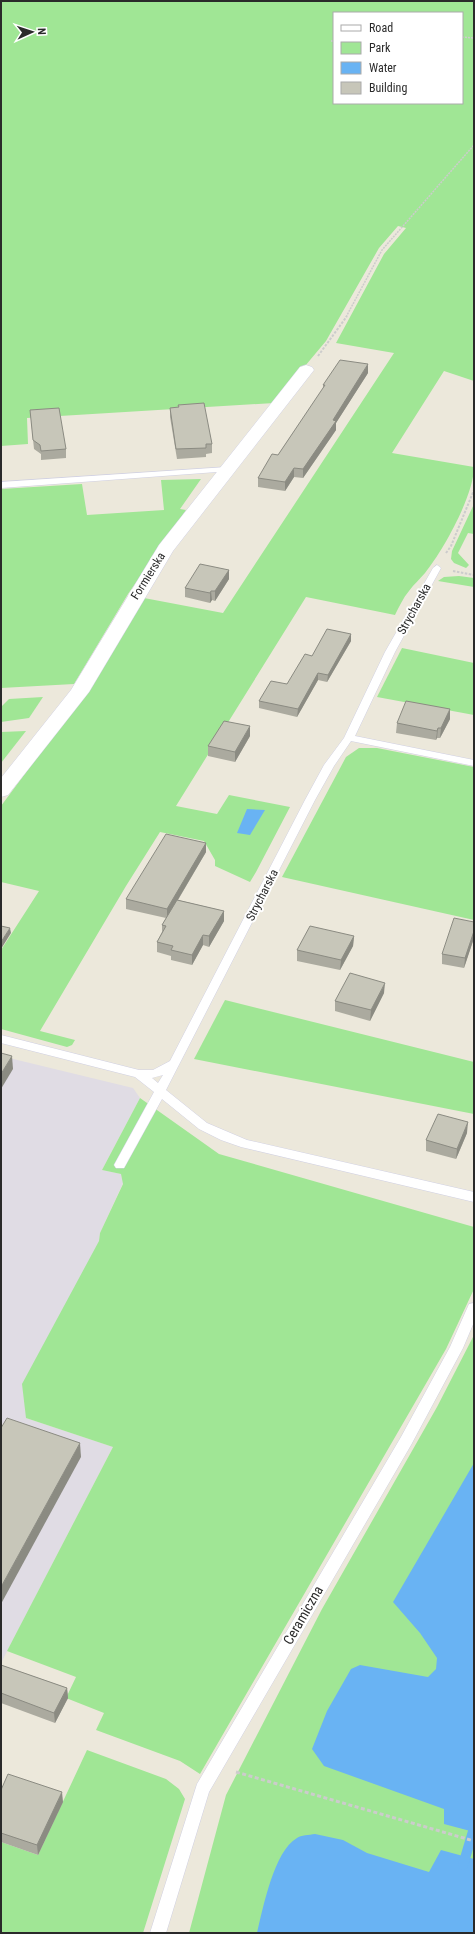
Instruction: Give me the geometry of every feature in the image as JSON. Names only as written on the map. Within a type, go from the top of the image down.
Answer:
[{"type":"street","name":"Formierska","points":[[1,791],[79,692],[165,549],[306,370]]},
{"type":"lane","points":[[1,485],[227,469]]},
{"type":"lane","name":"Strycharska","points":[[120,1165],[174,1064],[310,800],[329,766],[349,738],[390,652],[437,568]]},
{"type":"lane","points":[[349,738],[474,763]]},
{"type":"lane","points":[[1,1039],[139,1074],[155,1074],[174,1064]]},
{"type":"lane","points":[[139,1074],[204,1126],[225,1137],[245,1144],[474,1197]]},
{"type":"lane","name":"Ceramiczna","points":[[158,1933],[202,1789],[406,1441],[456,1348],[474,1308]]},
{"type":"path","points":[[463,37],[474,38]]},
{"type":"path","points":[[306,370],[343,323],[382,250],[474,145]]},
{"type":"path","points":[[474,490],[451,546],[437,568],[474,575]]},
{"type":"path","points":[[215,1766],[474,1841]]},
{"type":"shaded area","points":[[1,1056],[133,1088],[140,1098],[102,1170],[121,1174],[123,1183],[100,1233],[99,1241],[26,1418],[113,1447],[1,1663]]},
{"type":"green space","points":[[1,1],[474,1],[474,381],[444,371],[392,453],[474,467],[473,479],[469,492],[456,522],[440,551],[425,573],[407,594],[395,615],[306,597],[176,806],[217,814],[229,795],[290,807],[256,872],[250,882],[215,866],[215,860],[204,841],[160,832],[126,886],[40,1031],[75,1040],[72,1045],[67,1047],[1,1029],[1,950],[39,891],[1,882],[1,806],[27,771],[144,598],[223,613],[394,353],[336,343],[384,254],[406,228],[398,226],[379,248],[326,341],[274,403],[27,418],[28,444],[1,446]]},
{"type":"green space","points":[[201,479],[180,509],[186,510],[128,594],[74,684],[1,688],[1,489],[82,484],[87,515],[164,510],[161,480]]},
{"type":"green space","points":[[474,504],[474,534],[468,533],[458,553],[469,565],[466,568],[454,563],[451,559],[452,551]]},
{"type":"green space","points":[[459,576],[474,578],[474,587],[438,581],[444,577]]},
{"type":"green space","points":[[402,648],[474,663],[474,715],[377,697]]},
{"type":"green space","points":[[43,697],[29,718],[1,722],[1,707],[9,699]]},
{"type":"green space","points":[[26,731],[1,763],[1,732]]},
{"type":"green space","points":[[359,748],[377,748],[474,767],[474,920],[282,877],[346,757]]},
{"type":"green space","points":[[225,1000],[474,1062],[474,1114],[194,1059]]},
{"type":"green space","points":[[140,1098],[219,1154],[474,1227],[474,1289],[446,1349],[200,1774],[180,1761],[96,1730],[104,1713],[66,1698],[76,1677],[7,1651],[113,1447],[26,1418],[22,1384],[99,1241],[100,1233],[123,1184],[121,1174],[102,1170]]},
{"type":"green space","points":[[474,1335],[474,1933],[189,1933],[226,1795],[322,1609],[437,1407]]},
{"type":"green space","points":[[87,1750],[166,1779],[179,1789],[185,1799],[143,1933],[1,1933],[1,1842],[38,1855]]},
{"type":"water","points":[[247,809],[265,810],[250,835],[237,833]]},
{"type":"water","points":[[474,1463],[474,1832],[444,1824],[444,1809],[324,1766],[312,1749],[327,1711],[351,1669],[360,1665],[428,1677],[436,1669],[437,1658],[420,1633],[393,1602]]},
{"type":"water","points":[[315,1834],[343,1840],[367,1853],[429,1872],[441,1850],[474,1859],[474,1933],[257,1933],[266,1895],[282,1855],[289,1845],[297,1838]]},
{"type":"building","points":[[340,360],[368,364],[333,420],[336,421],[303,469],[294,468],[285,482],[258,478],[272,454],[278,455]]},
{"type":"building","points":[[204,403],[212,444],[206,444],[206,448],[176,449],[170,408],[179,407],[178,405]]},
{"type":"building","points":[[59,408],[66,449],[41,451],[40,445],[33,440],[30,410]]},
{"type":"building","points":[[200,564],[229,570],[215,591],[211,591],[210,593],[185,588]]},
{"type":"building","points":[[327,629],[351,634],[328,675],[318,673],[298,709],[259,701],[271,681],[287,684],[305,654],[312,656]]},
{"type":"building","points":[[406,701],[450,709],[441,728],[438,728],[437,731],[397,723]]},
{"type":"building","points":[[224,721],[250,726],[235,752],[208,746]]},
{"type":"building","points":[[166,834],[206,843],[167,909],[126,899]]},
{"type":"building","points":[[177,900],[224,911],[209,936],[203,935],[192,955],[171,950],[173,946],[157,942],[166,926],[162,925]]},
{"type":"building","points":[[454,918],[474,922],[474,931],[465,958],[442,954]]},
{"type":"building","points":[[1,926],[10,928],[1,942]]},
{"type":"building","points":[[310,926],[354,936],[341,960],[297,950]]},
{"type":"building","points":[[350,973],[385,983],[371,1010],[335,1001]]},
{"type":"building","points":[[1,1053],[12,1056],[1,1074]]},
{"type":"building","points":[[438,1114],[468,1122],[457,1149],[426,1140]]},
{"type":"building","points":[[7,1418],[80,1443],[1,1587],[1,1428]]},
{"type":"building","points":[[1,1665],[67,1688],[54,1713],[1,1693]]},
{"type":"building","points":[[8,1774],[62,1792],[37,1845],[1,1833],[1,1790]]},
{"type":"waterway","points":[[463,1865],[474,1828]]}]
